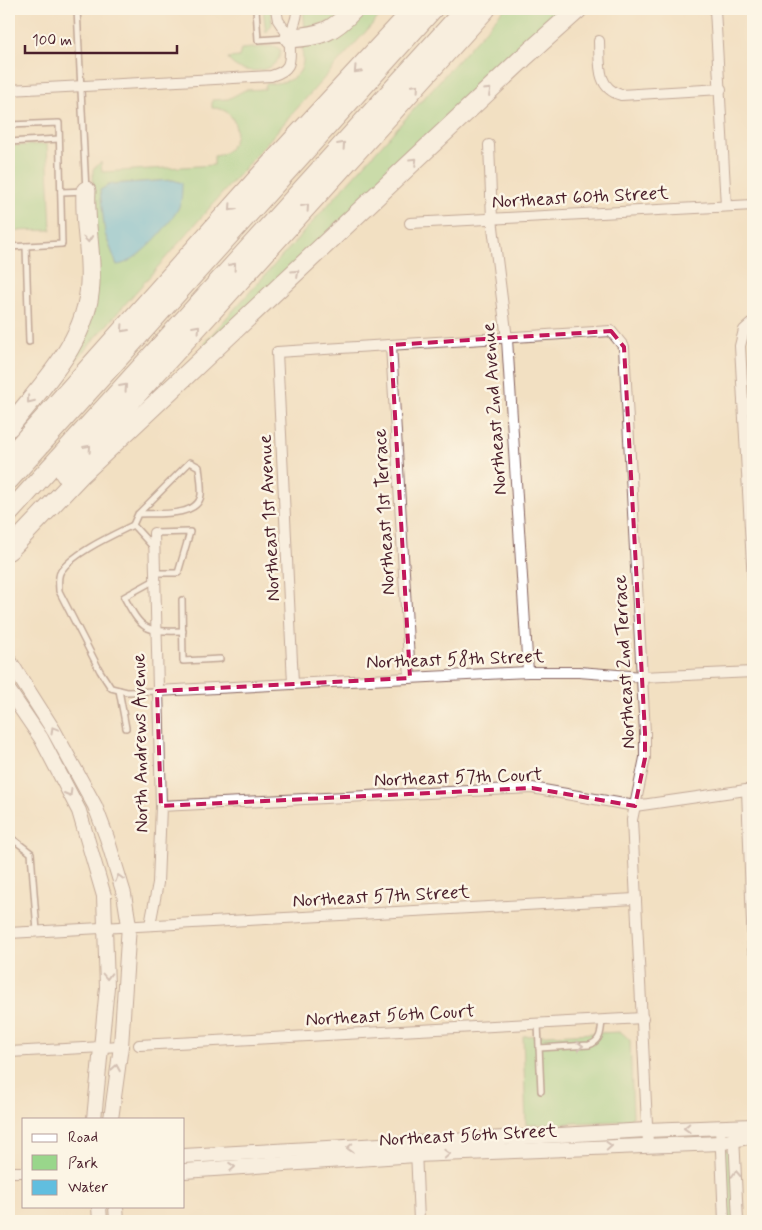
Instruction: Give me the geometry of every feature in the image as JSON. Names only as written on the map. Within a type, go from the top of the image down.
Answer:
[{"type":"highway","points":[[290,38],[330,31],[339,25],[354,9]]},
{"type":"highway","points":[[9,457],[264,171],[414,9]]},
{"type":"highway","points":[[9,480],[433,9]]},
{"type":"highway","points":[[9,513],[465,9]]},
{"type":"highway","points":[[9,536],[486,9]]},
{"type":"highway","points":[[9,550],[99,457],[573,12]]},
{"type":"highway","points":[[9,427],[63,358],[74,341],[85,316],[90,274],[86,191]]},
{"type":"street","points":[[276,9],[278,20],[290,38]]},
{"type":"street","points":[[9,90],[271,76],[284,70],[289,63],[290,38],[298,16],[297,9]]},
{"type":"street","points":[[715,9],[721,89],[726,206]]},
{"type":"street","points":[[599,41],[601,77],[608,89],[621,95],[721,89]]},
{"type":"street","name":"Northeast 2nd Avenue","points":[[489,145],[492,219],[507,339],[528,672]]},
{"type":"street","name":"Northeast 60th Street","points":[[410,223],[753,205]]},
{"type":"street","points":[[753,322],[744,330],[740,346],[749,439],[753,582]]},
{"type":"street","name":"Northeast 2nd Terrace","points":[[507,339],[611,331],[624,347],[645,758],[632,820],[648,1144]]},
{"type":"street","points":[[391,345],[507,339]]},
{"type":"street","name":"Northeast 1st Avenue","points":[[293,683],[277,352],[391,345]]},
{"type":"street","name":"Northeast 1st Terrace","points":[[391,345],[410,678]]},
{"type":"street","name":"North Andrews Avenue","points":[[150,925],[158,883],[161,806],[154,533]]},
{"type":"street","name":"North Andrews Avenue","points":[[9,660],[54,731],[95,806],[124,894],[129,925],[121,1046],[111,1118]]},
{"type":"street","name":"Northeast 58th Street","points":[[157,690],[528,672],[579,672],[642,677],[753,672]]},
{"type":"street","points":[[9,691],[41,738],[79,811],[104,896],[107,987],[94,1118]]},
{"type":"street","name":"Northeast 57th Court","points":[[161,806],[532,788],[635,806],[750,790]]},
{"type":"street","points":[[750,790],[753,950]]},
{"type":"street","name":"Northeast 57th Street","points":[[9,933],[635,899]]},
{"type":"street","name":"Northeast 56th Court","points":[[139,1045],[642,1018]]},
{"type":"street","points":[[9,1052],[121,1046]]},
{"type":"street","name":"Northeast 56th Street","points":[[185,1170],[647,1130],[753,1126]]},
{"type":"street","points":[[724,1221],[727,1127]]},
{"type":"street","name":"Northeast 56th Street","points":[[185,1156],[727,1142],[753,1136]]},
{"type":"street","points":[[727,1142],[738,1221]]},
{"type":"street","points":[[416,1150],[419,1221]]},
{"type":"street","points":[[9,1172],[22,1172]]},
{"type":"street","points":[[99,1208],[100,1221]]},
{"type":"street","points":[[116,1208],[117,1221]]},
{"type":"lane","points":[[61,192],[86,191],[77,9]]},
{"type":"lane","points":[[256,9],[258,40],[290,38]]},
{"type":"lane","points":[[9,125],[59,123],[62,244],[9,248]]},
{"type":"lane","points":[[9,142],[59,139]]},
{"type":"lane","points":[[26,246],[29,342]]},
{"type":"lane","points":[[138,514],[178,513],[194,508],[201,496],[199,467],[190,462],[138,514],[133,525],[85,550],[61,572],[58,581],[59,591],[100,671],[111,688],[118,690],[157,690]]},
{"type":"lane","points":[[133,525],[155,549]]},
{"type":"lane","points":[[154,533],[190,532],[178,573],[155,576],[124,597],[138,622],[156,632],[182,631]]},
{"type":"lane","points":[[182,600],[183,661],[220,659]]},
{"type":"lane","points":[[118,690],[126,728]]},
{"type":"lane","points":[[9,836],[31,853],[37,931]]},
{"type":"lane","points":[[539,1048],[594,1043],[601,1034],[602,1020]]},
{"type":"lane","points":[[538,1023],[541,1091]]},
{"type":"highlighted area","points":[[611,331],[624,347],[645,733],[645,758],[635,806],[532,788],[161,806],[157,691],[410,678],[391,345]]},
{"type":"green space","points":[[263,9],[271,9],[272,24],[266,33]]},
{"type":"green space","points":[[303,9],[346,9],[334,21],[305,28]]},
{"type":"green space","points":[[362,9],[386,9],[48,392],[74,352],[93,197],[93,169],[101,162],[102,172],[214,165],[214,156],[224,153],[231,147],[235,139],[236,130],[230,115],[222,110],[212,108],[212,100],[228,99],[245,90],[265,89],[266,84],[284,82],[295,77],[302,67],[303,44]],"holes":[[[173,180],[182,183],[117,265],[105,234],[101,190],[111,184]]]},
{"type":"green space","points":[[504,9],[563,9],[208,347],[204,343]]},
{"type":"green space","points":[[274,46],[280,49],[279,57],[274,64],[267,68],[249,71],[240,69],[228,58],[239,57],[241,49]]},
{"type":"green space","points":[[47,144],[51,230],[9,231],[9,146]]},
{"type":"green space","points":[[621,1032],[630,1040],[633,1117],[625,1121],[526,1125],[523,1036]]},
{"type":"green space","points":[[723,1150],[731,1150],[735,1221],[727,1221]]},
{"type":"water","points":[[173,180],[182,183],[182,193],[178,209],[173,217],[142,252],[125,263],[117,265],[105,234],[100,190],[111,184]]}]
